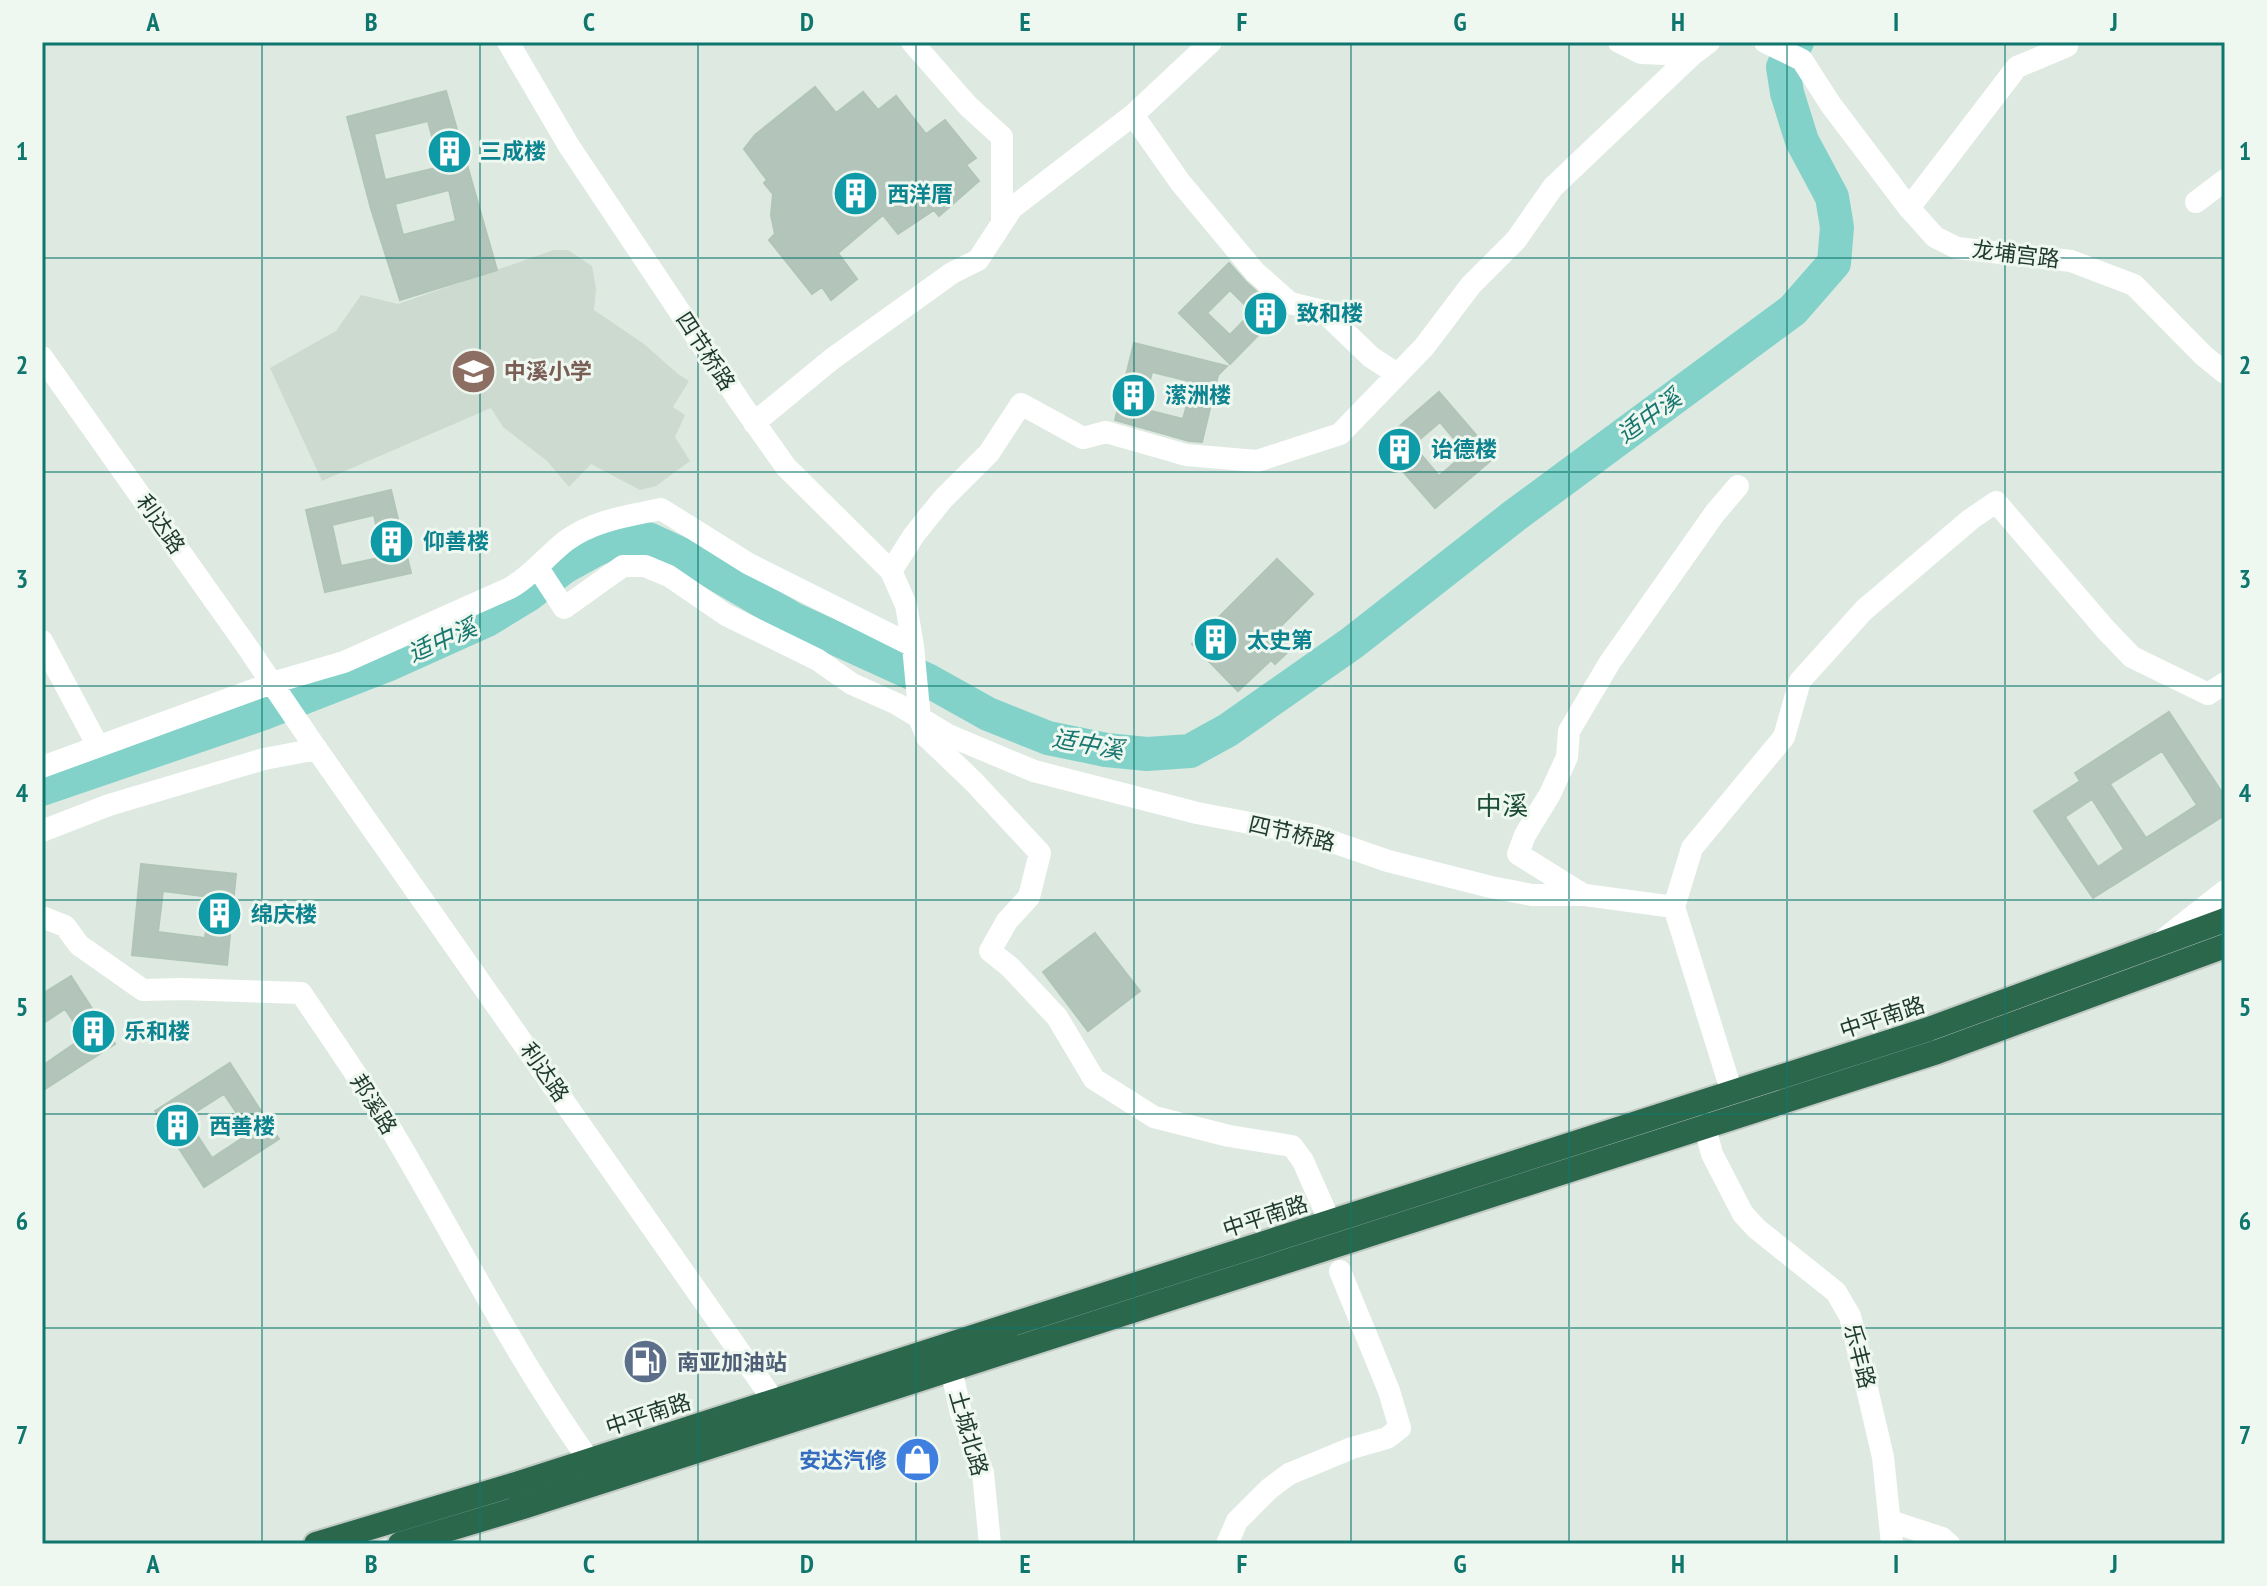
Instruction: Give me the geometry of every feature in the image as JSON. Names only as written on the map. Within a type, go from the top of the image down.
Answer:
[{"type":"highway","name":"中平南路","points":[[316,1544],[774,1401],[1929,1029],[2225,920]]},
{"type":"highway","points":[[400,1544],[1937,1052],[2225,946]]},
{"type":"street","name":"四节桥路","points":[[508,42],[569,146],[754,423],[786,467],[891,571],[906,605],[920,720]]},
{"type":"street","points":[[912,42],[968,106],[1002,137],[1002,223]]},
{"type":"street","points":[[754,423],[832,359],[952,273],[978,260],[1012,208],[1133,115],[1211,42]]},
{"type":"street","points":[[1619,42],[1641,53],[1700,48]]},
{"type":"street","name":"龙埔宫路","points":[[1765,42],[1802,60],[1831,105],[1909,208],[1935,237],[1957,248],[2071,261],[2134,285],[2225,373]]},
{"type":"street","points":[[1909,208],[2017,67],[2067,46],[2067,42]]},
{"type":"street","points":[[891,571],[942,500],[989,453],[1021,404],[1083,438],[1106,432],[1186,455],[1257,461],[1340,434],[1424,347],[1471,285],[1516,240],[1553,187],[1700,48]]},
{"type":"street","points":[[1133,115],[1180,182],[1255,272],[1290,303],[1323,311],[1371,357],[1397,374]]},
{"type":"street","points":[[2196,202],[2225,180]]},
{"type":"street","name":"利达路","points":[[42,357],[774,1401]]},
{"type":"street","points":[[1585,895],[1518,854],[1525,835],[1550,794],[1567,757],[1569,731],[1610,662],[1715,513],[1738,486]]},
{"type":"street","points":[[1732,1093],[1674,907],[1692,848],[1784,737],[1800,681],[1864,610],[1971,519],[1996,502],[2132,657],[2208,694],[2225,683]]},
{"type":"street","points":[[42,767],[344,662],[465,610],[522,581],[568,540],[594,524],[661,509],[749,564],[913,646]]},
{"type":"street","name":"四节桥路","points":[[538,568],[564,608],[623,566],[645,566],[669,576],[726,615],[818,660],[852,684],[897,704],[920,720],[977,749],[1062,779],[1197,813],[1313,835],[1388,861],[1491,887],[1532,895],[1585,895],[1674,907]]},
{"type":"street","points":[[42,641],[98,746]]},
{"type":"street","points":[[920,720],[927,737],[1040,853],[1029,897],[1007,921],[990,951],[1010,967],[1057,1017],[1094,1079],[1154,1117],[1229,1136],[1292,1146],[1303,1161],[1330,1222]]},
{"type":"street","points":[[42,831],[109,805],[315,747]]},
{"type":"street","points":[[2156,946],[2225,891]]},
{"type":"street","name":"邦溪路","points":[[42,917],[65,926],[79,945],[143,990],[301,993],[370,1096],[558,1417],[589,1460]]},
{"type":"street","name":"乐丰路","points":[[1705,1127],[1712,1154],[1743,1214],[1757,1229],[1836,1292],[1850,1316],[1883,1457],[1891,1533]]},
{"type":"street","points":[[1227,1544],[1237,1521],[1289,1474],[1352,1448],[1387,1438],[1400,1428],[1389,1391],[1340,1271]]},
{"type":"street","name":"土城北路","points":[[951,1369],[961,1413],[983,1473],[990,1544]]},
{"type":"street","points":[[1237,1521],[1239,1544]]},
{"type":"street","points":[[1891,1533],[1942,1538],[1949,1544]]},
{"type":"shaded area","name":"中溪小学","points":[[554,250],[568,250],[592,266],[596,289],[594,310],[644,344],[689,381],[673,407],[685,415],[675,437],[690,461],[656,486],[640,490],[591,464],[569,487],[547,461],[503,427],[491,408],[322,481],[270,368],[336,331],[361,295],[398,304]]},
{"type":"building","name":"西洋厝","points":[[815,87],[836,113],[863,92],[878,110],[896,96],[926,134],[945,120],[976,158],[966,165],[979,181],[939,216],[934,210],[898,234],[883,215],[838,253],[857,279],[831,300],[822,287],[812,294],[769,240],[775,234],[771,215],[773,194],[764,183],[767,180],[744,149],[755,135]]},
{"type":"building","points":[[446,91],[497,270],[400,300],[371,209],[347,117]],"holes":[[[428,121],[440,167],[385,180],[374,134]],[[449,190],[456,221],[403,235],[395,204]]]},
{"type":"building","name":"致和楼","points":[[1229,263],[1280,313],[1230,364],[1179,313]],"holes":[[[1230,290],[1252,312],[1230,335],[1207,313]]]},
{"type":"building","name":"潆洲楼","points":[[1134,343],[1227,366],[1218,375],[1202,442],[1115,420]],"holes":[[[1152,372],[1193,382],[1183,419],[1143,409]]]},
{"type":"building","name":"诒德楼","points":[[1439,392],[1495,457],[1435,508],[1379,444]],"holes":[[[1440,422],[1466,453],[1439,476],[1413,445]]]},
{"type":"building","name":"仰善楼","points":[[391,490],[411,573],[325,592],[306,510]],"holes":[[[374,515],[383,557],[341,566],[332,525]]]},
{"type":"building","points":[[1277,559],[1313,594],[1275,632],[1291,649],[1275,664],[1271,660],[1238,691],[1192,644]]},
{"type":"building","points":[[2169,712],[2225,797],[2225,815],[2093,898],[2034,811],[2080,781],[2075,773]],"holes":[[[2162,751],[2197,805],[2146,838],[2110,784]],[[2092,799],[2124,849],[2098,867],[2065,817]]]},
{"type":"building","name":"绵庆楼","points":[[141,864],[236,874],[227,965],[132,955]],"holes":[[[163,891],[210,897],[205,938],[158,932]]]},
{"type":"building","points":[[1095,933],[1140,991],[1088,1031],[1043,972]]},
{"type":"building","name":"乐和楼","points":[[71,976],[115,1044],[42,1091],[42,1066],[84,1037],[65,1009],[42,1024],[42,994]]},
{"type":"building","name":"西善楼","points":[[230,1063],[279,1139],[204,1187],[155,1111]],"holes":[[[224,1094],[250,1133],[212,1158],[186,1118]]]},
{"type":"waterway","name":"适中溪","points":[[42,789],[264,713],[387,665],[487,620],[528,595],[564,567],[593,551],[618,540],[648,539],[685,556],[793,619],[929,681],[988,714],[1048,738],[1106,750],[1147,754],[1190,751],[1228,730],[1352,643],[1514,516],[1793,310],[1834,263],[1837,227],[1832,197],[1802,141],[1787,93],[1783,67],[1797,42]]},
{"type":"place","name":"三成楼","points":[[449,151]]},
{"type":"place","name":"西洋厝","points":[[856,194]]},
{"type":"place","name":"致和楼","points":[[1266,313]]},
{"type":"place","name":"中溪小学","points":[[473,371]]},
{"type":"place","name":"潆洲楼","points":[[1134,395]]},
{"type":"place","name":"诒德楼","points":[[1400,449]]},
{"type":"place","name":"仰善楼","points":[[392,541]]},
{"type":"place","name":"太史第","points":[[1216,640]]},
{"type":"place","name":"绵庆楼","points":[[220,914]]},
{"type":"place","name":"乐和楼","points":[[93,1031]]},
{"type":"place","name":"西善楼","points":[[178,1126]]},
{"type":"place","name":"南亚加油站","points":[[646,1362]]},
{"type":"place","name":"安达汽修","points":[[918,1460]]},
{"type":"district","name":"中溪","points":[[1502,805]]}]
